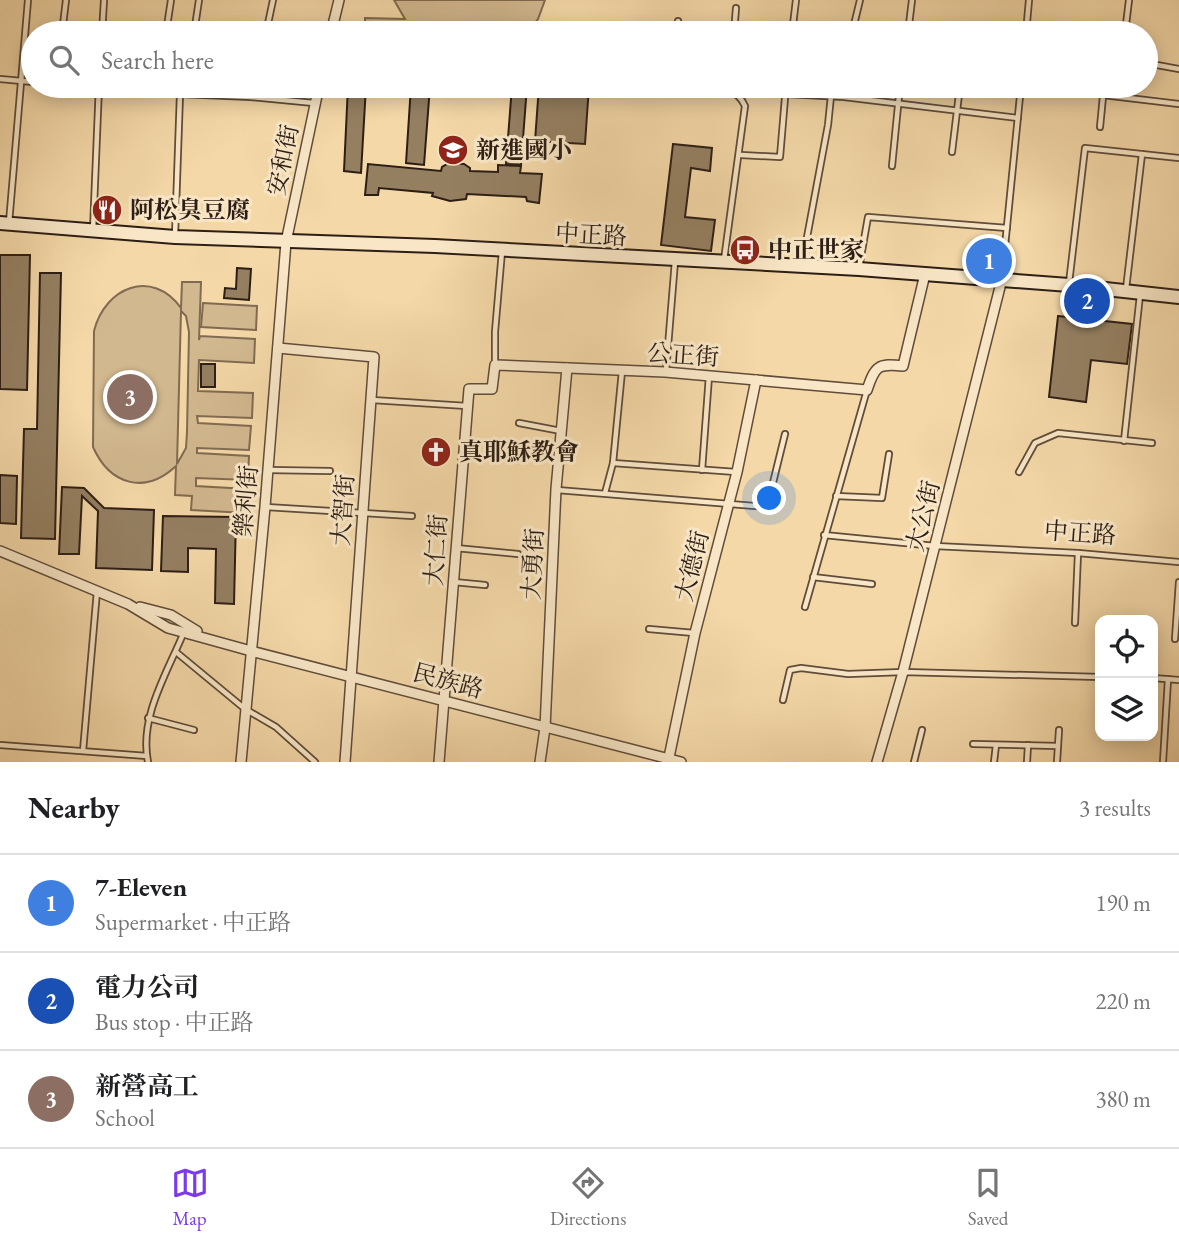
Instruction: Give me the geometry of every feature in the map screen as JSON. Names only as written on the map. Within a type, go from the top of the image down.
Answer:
[{"type":"street","points":[[334,21],[339,0]]},
{"type":"street","name":"安和街","points":[[286,242],[315,98]]},
{"type":"street","name":"中正路","points":[[5,223],[174,237],[435,246],[859,269],[1002,279],[1179,297]]},
{"type":"street","name":"樂利街","points":[[241,762],[286,242]]},
{"type":"street","points":[[867,390],[872,373],[877,368],[884,364],[903,366],[925,274]]},
{"type":"street","name":"大公街","points":[[877,762],[903,672],[1002,279]]},
{"type":"street","name":"大智街","points":[[278,348],[374,357],[345,762]]},
{"type":"street","points":[[467,406],[469,388],[492,389],[495,365]]},
{"type":"street","name":"公正街","points":[[495,365],[666,372],[867,390]]},
{"type":"street","name":"大勇街","points":[[540,762],[545,728],[556,489],[567,368]]},
{"type":"street","name":"大德街","points":[[668,761],[695,633],[737,472],[756,380]]},
{"type":"street","name":"大仁街","points":[[439,762],[467,406]]},
{"type":"street","name":"民族路","points":[[0,551],[128,604],[171,615],[206,637]]},
{"type":"street","name":"民族路","points":[[128,604],[168,628],[668,761],[681,762]]},
{"type":"lane","points":[[26,21],[28,0]]},
{"type":"lane","points":[[63,21],[66,0]]},
{"type":"lane","points":[[103,21],[104,0]]},
{"type":"lane","points":[[168,21],[171,0]]},
{"type":"lane","points":[[196,21],[199,0]]},
{"type":"lane","points":[[269,21],[273,0]]},
{"type":"lane","points":[[793,21],[796,0]]},
{"type":"lane","points":[[856,21],[860,0]]},
{"type":"lane","points":[[909,21],[912,0]]},
{"type":"lane","points":[[1027,21],[1029,0]]},
{"type":"lane","points":[[1126,21],[1129,0]]},
{"type":"lane","points":[[735,21],[736,8]]},
{"type":"lane","points":[[1158,65],[1179,69]]},
{"type":"lane","points":[[0,79],[21,82],[5,223]]},
{"type":"lane","points":[[93,231],[99,98]]},
{"type":"lane","points":[[174,237],[183,98]]},
{"type":"lane","points":[[262,98],[314,103]]},
{"type":"lane","points":[[724,261],[740,155],[745,106],[741,98]]},
{"type":"lane","points":[[740,155],[780,157],[786,98]]},
{"type":"lane","points":[[801,266],[831,98]]},
{"type":"lane","points":[[842,98],[1018,118]]},
{"type":"lane","points":[[891,166],[899,98]]},
{"type":"lane","points":[[952,152],[959,98]]},
{"type":"lane","points":[[1002,279],[1020,98]]},
{"type":"lane","points":[[1100,127],[1103,98]]},
{"type":"lane","points":[[1128,98],[1179,104]]},
{"type":"lane","points":[[1069,285],[1085,148],[1179,158]]},
{"type":"lane","points":[[1126,292],[1142,154]]},
{"type":"lane","points":[[859,269],[868,217],[1007,228]]},
{"type":"lane","points":[[495,365],[502,251]]},
{"type":"lane","points":[[666,372],[675,260]]},
{"type":"lane","points":[[1124,440],[1140,294]]},
{"type":"lane","points":[[605,493],[613,463],[622,370]]},
{"type":"lane","points":[[702,470],[709,375]]},
{"type":"lane","points":[[805,607],[867,390]]},
{"type":"lane","points":[[372,400],[467,406]]},
{"type":"lane","points":[[519,423],[561,431]]},
{"type":"lane","points":[[1019,472],[1035,443],[1058,433],[1152,443]]},
{"type":"lane","points":[[556,489],[767,507],[785,434]]},
{"type":"lane","points":[[836,496],[882,498],[889,454]]},
{"type":"lane","points":[[613,463],[737,472]]},
{"type":"lane","points":[[268,470],[330,471]]},
{"type":"lane","points":[[265,507],[412,516]]},
{"type":"lane","name":"中正路","points":[[824,535],[935,546],[1078,553],[1179,562]]},
{"type":"lane","points":[[455,548],[518,554]]},
{"type":"lane","points":[[1075,623],[1078,553]]},
{"type":"lane","points":[[813,577],[872,584]]},
{"type":"lane","points":[[453,582],[485,585]]},
{"type":"lane","points":[[1175,639],[1179,582]]},
{"type":"lane","points":[[83,751],[97,592]]},
{"type":"lane","points":[[649,629],[695,633]]},
{"type":"lane","points":[[0,745],[147,759],[145,745],[148,718],[184,632]]},
{"type":"lane","points":[[176,652],[245,709],[276,727],[315,762]]},
{"type":"lane","points":[[783,701],[790,670],[802,668],[848,674],[903,672],[1095,677]]},
{"type":"lane","points":[[1158,678],[1179,680]]},
{"type":"lane","points":[[1163,762],[1168,679]]},
{"type":"lane","points":[[148,718],[194,730]]},
{"type":"lane","points":[[914,762],[922,730]]},
{"type":"lane","points":[[1057,762],[1059,730]]},
{"type":"lane","points":[[973,744],[1058,746]]},
{"type":"lane","points":[[994,762],[996,745]]},
{"type":"lane","points":[[1027,762],[1028,745]]},
{"type":"shaded area","points":[[394,0],[545,0],[536,21],[365,21],[365,18],[405,19]]},
{"type":"shaded area","points":[[182,282],[201,282],[199,340],[200,336],[255,339],[254,363],[199,360],[198,391],[253,393],[252,418],[197,416],[198,423],[251,426],[249,450],[197,448],[197,453],[249,456],[248,480],[196,478],[196,486],[247,489],[246,513],[191,510],[192,496],[175,495],[176,466],[152,481],[129,482],[109,470],[93,447],[94,331],[108,303],[131,288],[144,286],[169,296],[181,308]],"holes":[[[181,311],[186,316],[189,332],[187,432],[186,448],[177,464]]]},
{"type":"shaded area","points":[[203,303],[257,306],[256,330],[201,327]]},
{"type":"building","points":[[347,98],[365,98],[361,173],[344,171]]},
{"type":"building","points":[[410,98],[429,98],[424,165],[406,163]]},
{"type":"building","points":[[511,98],[526,98],[521,165],[506,164]]},
{"type":"building","points":[[538,98],[588,98],[585,144],[535,141]]},
{"type":"building","points":[[673,144],[712,148],[710,171],[691,168],[685,217],[715,220],[711,251],[661,245]]},
{"type":"building","points":[[449,163],[464,164],[470,171],[498,172],[498,165],[521,166],[520,173],[542,174],[539,203],[527,201],[526,197],[467,194],[466,199],[450,201],[432,196],[433,193],[379,188],[378,195],[365,195],[368,164],[441,171],[442,167]]},
{"type":"building","points":[[0,255],[30,255],[27,390],[0,389]]},
{"type":"building","points":[[237,268],[251,269],[249,300],[224,298],[225,288],[236,289]]},
{"type":"building","points":[[40,273],[61,273],[55,539],[21,538],[24,429],[37,429]]},
{"type":"building","points":[[1058,316],[1132,324],[1127,364],[1091,360],[1086,402],[1049,397]]},
{"type":"building","points":[[201,364],[215,364],[215,387],[201,387]]},
{"type":"building","points":[[0,475],[17,476],[16,524],[0,523]]},
{"type":"building","points":[[62,487],[84,488],[104,508],[154,510],[152,570],[96,568],[98,511],[82,496],[79,554],[59,554]]},
{"type":"building","points":[[163,516],[236,517],[234,604],[215,603],[216,549],[188,548],[188,572],[161,571]]},
{"type":"place","name":"新進國小","points":[[453,150]]},
{"type":"place","name":"阿松臭豆腐","points":[[107,210]]},
{"type":"place","name":"中正世家","points":[[745,250]]},
{"type":"place","name":"7-Eleven","points":[[989,261]]},
{"type":"place","name":"電力公司","points":[[1087,301]]},
{"type":"place","name":"新營高工","points":[[130,397]]},
{"type":"place","name":"真耶穌教會","points":[[436,452]]}]
